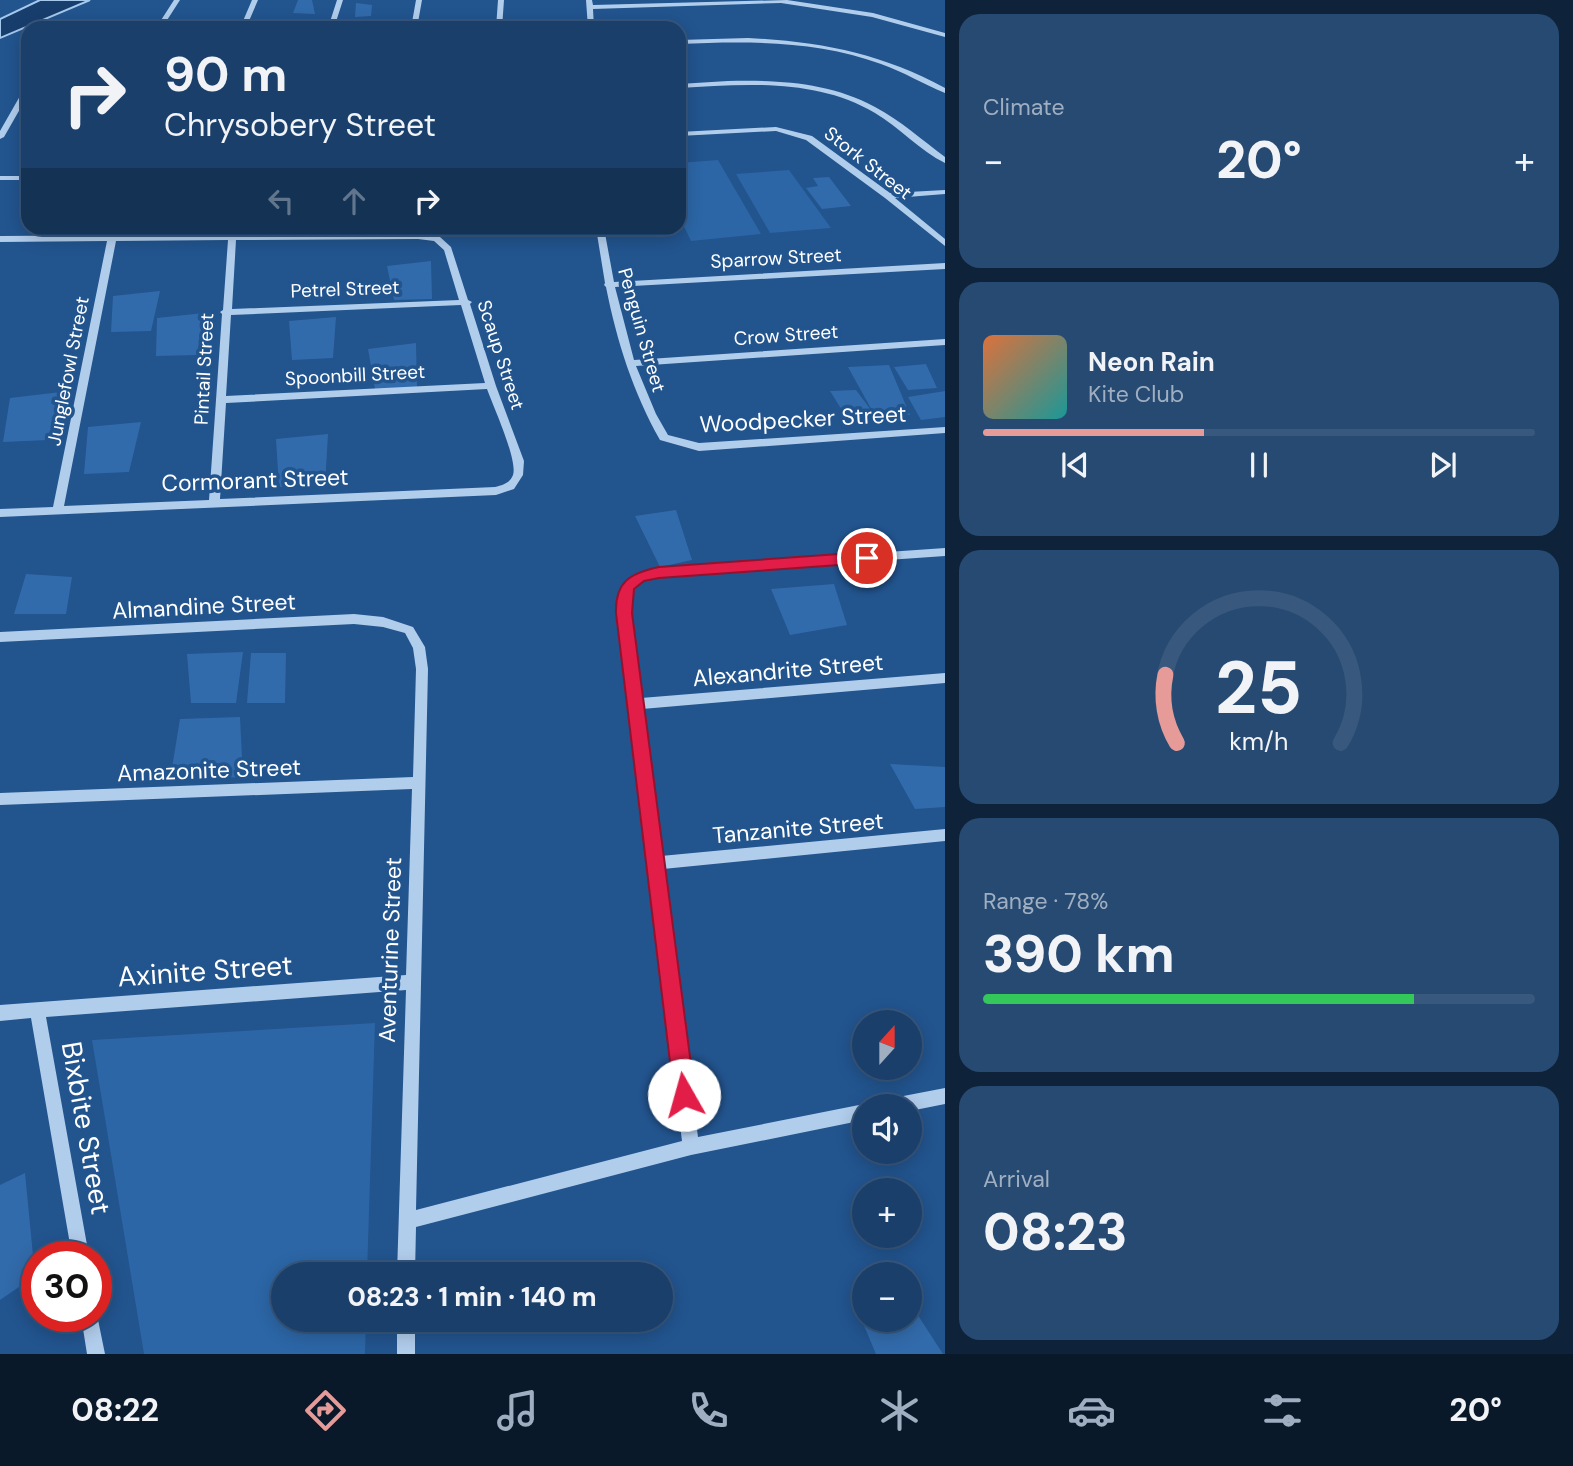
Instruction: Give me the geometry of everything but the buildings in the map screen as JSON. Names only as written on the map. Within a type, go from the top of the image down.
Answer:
[{"type":"street","points":[[164,21],[177,0]]},
{"type":"street","points":[[246,21],[255,0]]},
{"type":"street","points":[[333,21],[340,0]]},
{"type":"street","points":[[415,21],[419,0]]},
{"type":"street","points":[[500,21],[501,0]]},
{"type":"street","points":[[589,4],[781,0],[873,15],[945,34]]},
{"type":"street","points":[[686,42],[745,39],[831,48],[919,75],[945,91]]},
{"type":"street","points":[[686,86],[780,83],[832,93],[871,107],[945,161]]},
{"type":"street","points":[[0,137],[21,101]]},
{"type":"street","name":"Stork Street","points":[[686,134],[776,129],[793,131],[809,138],[888,196],[945,244]]},
{"type":"street","points":[[0,178],[21,178]]},
{"type":"street","points":[[888,196],[945,192]]},
{"type":"street","points":[[0,239],[304,235]]},
{"type":"street","points":[[402,235],[437,239]]},
{"type":"street","name":"Penguin Street","points":[[601,235],[608,285],[629,363],[649,413],[664,438]]},
{"type":"street","name":"Junglefowl Street","points":[[58,510],[112,238]]},
{"type":"street","name":"Pintail Street","points":[[214,502],[232,238]]},
{"type":"street","name":"Scaup Street","points":[[437,239],[448,249],[467,302],[491,386],[519,461],[518,475],[510,486]]},
{"type":"street","name":"Sparrow Street","points":[[608,285],[945,266]]},
{"type":"street","name":"Petrel Street","points":[[225,312],[467,302]]},
{"type":"street","name":"Crow Street","points":[[629,363],[945,342]]},
{"type":"street","name":"Spoonbill Street","points":[[220,400],[491,386]]},
{"type":"street","name":"Woodpecker Street","points":[[664,438],[699,447],[945,430]]},
{"type":"street","name":"Cormorant Street","points":[[0,513],[475,493],[510,486]]},
{"type":"street","points":[[691,1147],[624,613],[623,598],[627,586],[640,577],[659,572],[945,552]]},
{"type":"street","name":"Almandine Street","points":[[0,637],[354,619],[383,622],[409,630]]},
{"type":"street","name":"Aventurine Street","points":[[406,1262],[422,669],[419,648],[409,630]]},
{"type":"street","name":"Alexandrite Street","points":[[635,704],[945,678]]},
{"type":"street","name":"Amazonite Street","points":[[0,799],[420,783]]},
{"type":"street","name":"Tanzanite Street","points":[[655,863],[945,835]]},
{"type":"street","name":"Axinite Street","points":[[0,1013],[413,982]]},
{"type":"street","name":"Bixbite Street","points":[[37,1009],[77,1241]]},
{"type":"street","points":[[922,1100],[945,1096]]},
{"type":"street","points":[[405,1221],[691,1147],[852,1114]]},
{"type":"street","points":[[93,1332],[96,1354]]},
{"type":"street","points":[[406,1332],[406,1354]]},
{"type":"shaded area","points":[[40,0],[90,0],[40,21],[21,21],[21,29],[0,38],[0,19]]},
{"type":"shaded area","points":[[718,160],[761,234],[691,241],[686,231],[686,162]]},
{"type":"shaded area","points":[[789,170],[831,228],[770,233],[736,174]]},
{"type":"shaded area","points":[[375,1023],[367,1262],[271,1262],[271,1332],[366,1332],[365,1354],[144,1354],[92,1040]]},
{"type":"route","points":[[684,1095],[624,613],[623,598],[627,586],[640,577],[659,572],[867,558]]}]
